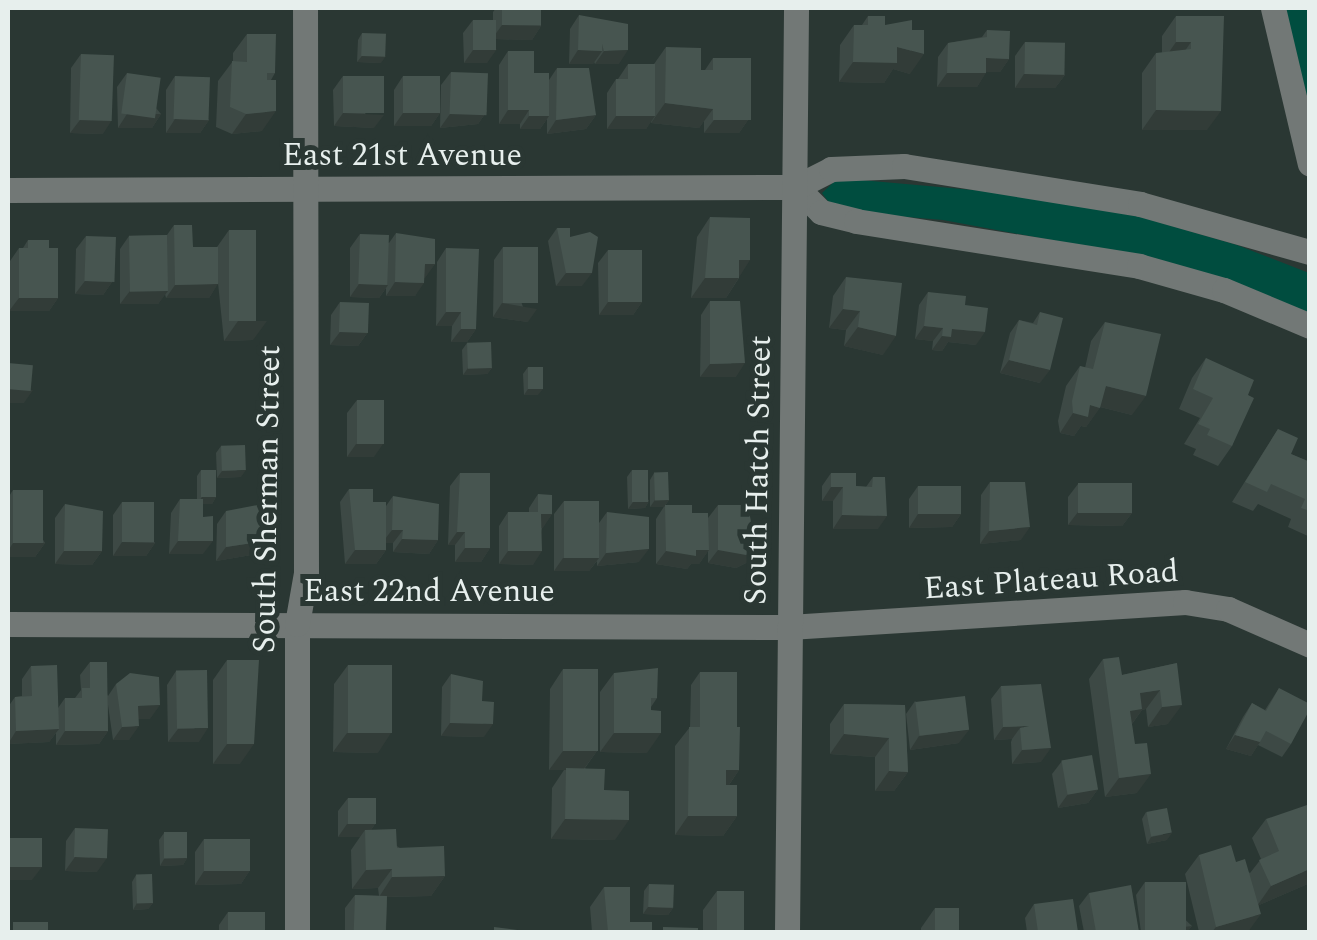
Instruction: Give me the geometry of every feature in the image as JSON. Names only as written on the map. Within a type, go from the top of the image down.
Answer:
[{"type":"street","name":"South Sherman Street","points":[[297,932],[297,624],[306,572],[305,8]]},
{"type":"street","name":"South Hatch Street","points":[[787,932],[796,8]]},
{"type":"street","points":[[1273,8],[1310,164]]},
{"type":"street","points":[[1310,252],[1140,204],[934,168],[831,168],[796,187],[820,212],[1140,266],[1224,290],[1310,326]]},
{"type":"street","name":"East 21st Avenue","points":[[8,190],[796,187]]},
{"type":"street","name":"East Plateau Road","points":[[790,627],[1185,602],[1228,608],[1310,646]]},
{"type":"street","name":"East 22nd Avenue","points":[[8,624],[790,627]]},
{"type":"green space","points":[[1284,8],[1309,8],[1309,125]]},
{"type":"green space","points":[[838,178],[1007,193],[1141,217],[1237,245],[1309,273],[1309,318],[1132,255],[943,220],[835,211],[822,193]]},
{"type":"building","points":[[502,8],[541,8],[541,25],[502,25]]},
{"type":"building","points":[[579,15],[628,24],[628,50],[604,51],[602,44],[602,51],[578,50]]},
{"type":"building","points":[[868,16],[885,16],[885,25],[912,20],[912,30],[924,30],[924,54],[897,47],[897,63],[853,62],[854,25],[868,25]]},
{"type":"building","points":[[1176,16],[1224,16],[1221,111],[1156,110],[1156,53],[1191,49],[1191,42],[1176,42]]},
{"type":"building","points":[[473,20],[496,20],[496,50],[473,50]]},
{"type":"building","points":[[987,30],[1010,31],[1009,59],[986,58],[986,73],[947,73],[948,43],[987,37]]},
{"type":"building","points":[[362,33],[386,34],[385,57],[361,56]]},
{"type":"building","points":[[247,34],[276,34],[275,73],[267,73],[267,80],[276,80],[276,111],[246,114],[230,107],[232,61],[247,62]]},
{"type":"building","points":[[1025,42],[1065,43],[1064,75],[1024,74]]},
{"type":"building","points":[[666,47],[701,48],[701,70],[714,70],[713,109],[665,103]]},
{"type":"building","points":[[508,51],[534,51],[534,73],[549,73],[549,116],[529,116],[529,110],[508,110]]},
{"type":"building","points":[[81,54],[114,55],[112,121],[79,120]]},
{"type":"building","points":[[713,58],[751,58],[751,120],[713,120]]},
{"type":"building","points":[[628,64],[655,64],[655,116],[616,116],[616,79],[628,79]]},
{"type":"building","points":[[557,68],[589,68],[596,115],[556,120]]},
{"type":"building","points":[[451,72],[488,73],[487,115],[450,114]]},
{"type":"building","points":[[127,73],[161,78],[155,118],[121,114]]},
{"type":"building","points":[[175,76],[210,77],[208,120],[173,119]]},
{"type":"building","points":[[343,76],[384,76],[384,113],[343,113]]},
{"type":"building","points":[[403,76],[440,76],[440,113],[403,113]]},
{"type":"building","points":[[710,217],[750,218],[750,260],[739,260],[739,278],[705,278]]},
{"type":"building","points":[[174,225],[192,225],[193,247],[218,247],[218,284],[175,285]]},
{"type":"building","points":[[557,228],[570,228],[570,237],[590,232],[598,237],[592,273],[566,273]]},
{"type":"building","points":[[229,230],[256,230],[256,321],[229,321]]},
{"type":"building","points":[[10,233],[9,287],[8,287]]},
{"type":"building","points":[[396,233],[435,239],[435,264],[425,264],[424,283],[395,282]]},
{"type":"building","points":[[360,234],[389,235],[387,285],[358,284]]},
{"type":"building","points":[[167,235],[168,291],[130,292],[129,236]]},
{"type":"building","points":[[86,236],[116,237],[114,282],[84,281]]},
{"type":"building","points":[[28,240],[49,240],[49,248],[58,248],[58,298],[19,298],[19,248],[28,248]]},
{"type":"building","points":[[503,247],[538,247],[538,303],[503,303]]},
{"type":"building","points":[[446,248],[479,249],[476,329],[461,329],[461,312],[446,312]]},
{"type":"building","points":[[608,250],[642,250],[642,302],[608,302]]},
{"type":"building","points":[[846,277],[902,283],[896,336],[858,327],[860,311],[843,309]]},
{"type":"building","points":[[928,292],[966,296],[965,305],[988,308],[985,332],[952,329],[951,337],[942,336],[943,328],[924,326]]},
{"type":"building","points":[[710,301],[740,301],[745,363],[710,364]]},
{"type":"building","points":[[340,302],[369,303],[368,333],[339,332]]},
{"type":"building","points":[[1040,312],[1063,318],[1050,370],[1009,360],[1019,320],[1037,325]]},
{"type":"building","points":[[1105,322],[1161,334],[1146,396],[1106,386],[1100,408],[1090,405],[1088,417],[1073,413],[1072,401],[1080,366],[1093,369]]},
{"type":"building","points":[[491,342],[492,368],[468,369],[467,343]]},
{"type":"building","points":[[1206,358],[1254,380],[1248,395],[1254,398],[1232,446],[1207,435],[1210,429],[1198,424],[1213,398],[1193,389]]},
{"type":"building","points":[[8,363],[33,365],[31,391],[8,389]]},
{"type":"building","points":[[528,367],[543,367],[543,389],[528,389]]},
{"type":"building","points":[[357,400],[384,400],[384,444],[357,444]]},
{"type":"building","points":[[1278,429],[1298,438],[1291,454],[1310,462],[1310,511],[1301,508],[1305,499],[1271,484],[1267,492],[1245,482]]},
{"type":"building","points":[[245,445],[246,470],[222,471],[221,446]]},
{"type":"building","points":[[201,470],[216,470],[216,497],[201,497]]},
{"type":"building","points":[[632,470],[648,470],[648,502],[632,502]]},
{"type":"building","points":[[654,472],[668,472],[669,500],[655,500]]},
{"type":"building","points":[[460,473],[490,473],[490,548],[465,548],[465,532],[457,532]]},
{"type":"building","points":[[831,473],[856,473],[856,486],[872,487],[873,477],[885,477],[887,516],[842,515],[843,487],[831,487]]},
{"type":"building","points":[[990,482],[1025,482],[1030,527],[989,531]]},
{"type":"building","points":[[1078,483],[1132,483],[1132,513],[1078,513]]},
{"type":"building","points":[[918,486],[961,486],[961,514],[918,514]]},
{"type":"building","points":[[349,489],[373,489],[373,502],[386,502],[386,550],[355,550]]},
{"type":"building","points":[[13,490],[43,490],[43,543],[13,543]]},
{"type":"building","points":[[538,494],[552,495],[552,514],[541,514],[542,551],[508,551],[508,512],[538,512]]},
{"type":"building","points":[[393,496],[439,504],[438,540],[402,539],[403,530],[392,530]]},
{"type":"building","points":[[180,499],[203,499],[203,517],[213,516],[213,541],[178,541]]},
{"type":"building","points":[[564,501],[599,501],[599,558],[564,558]]},
{"type":"building","points":[[122,502],[154,502],[154,542],[122,542]]},
{"type":"building","points":[[268,503],[267,541],[226,547],[226,511]]},
{"type":"building","points":[[65,504],[103,511],[102,551],[64,551]]},
{"type":"building","points":[[665,505],[692,505],[692,513],[708,513],[709,550],[696,550],[696,556],[666,551]]},
{"type":"building","points":[[718,505],[748,505],[756,550],[746,555],[718,550]]},
{"type":"building","points":[[607,512],[649,517],[649,549],[606,553]]},
{"type":"building","points":[[1119,657],[1122,675],[1177,663],[1182,705],[1162,707],[1160,690],[1140,693],[1142,709],[1130,711],[1135,744],[1147,743],[1151,774],[1119,778],[1103,659]]},
{"type":"building","points":[[227,660],[259,660],[254,744],[227,744]]},
{"type":"building","points":[[90,662],[107,662],[108,731],[65,731],[65,698],[82,698],[82,688],[90,688]]},
{"type":"building","points":[[57,665],[59,729],[16,731],[15,697],[32,696],[31,666]]},
{"type":"building","points":[[348,665],[392,665],[392,733],[348,733]]},
{"type":"building","points":[[658,668],[657,698],[651,698],[651,710],[661,711],[661,733],[614,733],[614,673]]},
{"type":"building","points":[[563,669],[598,669],[598,751],[563,751]]},
{"type":"building","points":[[207,670],[208,728],[177,729],[176,671]]},
{"type":"building","points":[[700,672],[737,672],[737,727],[700,727]]},
{"type":"building","points":[[130,673],[159,677],[160,705],[138,706],[139,726],[122,727],[116,684]]},
{"type":"building","points":[[451,674],[483,681],[482,701],[494,702],[493,724],[450,723]]},
{"type":"building","points":[[1041,684],[1051,748],[1022,750],[1020,728],[1029,726],[1003,727],[1001,686]]},
{"type":"building","points":[[1279,688],[1310,704],[1291,744],[1266,731],[1260,742],[1235,735],[1252,703],[1266,711]]},
{"type":"building","points":[[965,696],[969,730],[920,736],[915,702]]},
{"type":"building","points":[[844,704],[905,705],[908,772],[889,771],[889,738],[844,734]]},
{"type":"building","points":[[689,727],[740,727],[739,770],[726,770],[726,785],[737,785],[737,816],[688,816]]},
{"type":"building","points":[[1092,755],[1098,789],[1068,795],[1061,760]]},
{"type":"building","points":[[566,768],[605,769],[604,790],[629,791],[629,820],[565,819]]},
{"type":"building","points":[[348,798],[376,798],[376,824],[348,824]]},
{"type":"building","points":[[1310,804],[1310,869],[1271,886],[1259,860],[1279,851],[1266,819]]},
{"type":"building","points":[[1167,808],[1172,833],[1151,837],[1146,812]]},
{"type":"building","points":[[75,828],[108,829],[107,858],[74,857]]},
{"type":"building","points":[[396,829],[397,848],[444,846],[445,876],[392,877],[392,869],[366,870],[365,830]]},
{"type":"building","points":[[164,832],[187,832],[187,858],[164,858]]},
{"type":"building","points":[[8,838],[42,838],[42,867],[8,867]]},
{"type":"building","points":[[204,839],[250,839],[250,871],[204,871]]},
{"type":"building","points":[[1231,845],[1236,862],[1245,859],[1261,914],[1216,927],[1199,855]]},
{"type":"building","points":[[152,874],[153,903],[137,904],[136,875]]},
{"type":"building","points":[[1145,882],[1186,882],[1186,931],[1145,931]]},
{"type":"building","points":[[649,884],[674,885],[673,908],[648,907]]},
{"type":"building","points":[[1131,885],[1139,932],[1096,932],[1089,893]]},
{"type":"building","points":[[604,887],[630,887],[630,922],[652,922],[652,932],[608,932]]},
{"type":"building","points":[[717,891],[744,891],[744,932],[717,932]]},
{"type":"building","points":[[355,895],[387,896],[386,932],[354,932]]},
{"type":"building","points":[[1073,899],[1078,932],[1038,932],[1034,904]]},
{"type":"building","points":[[935,908],[959,908],[959,932],[935,932]]},
{"type":"building","points":[[228,912],[265,912],[265,932],[228,932]]},
{"type":"building","points":[[13,922],[48,922],[48,932],[13,932]]},
{"type":"building","points":[[494,927],[532,932],[494,932]]},
{"type":"building","points":[[663,927],[698,928],[698,932],[663,932]]},
{"type":"building","points":[[177,930],[209,932],[177,932]]},
{"type":"building","points":[[844,931],[910,932],[844,932]]}]
